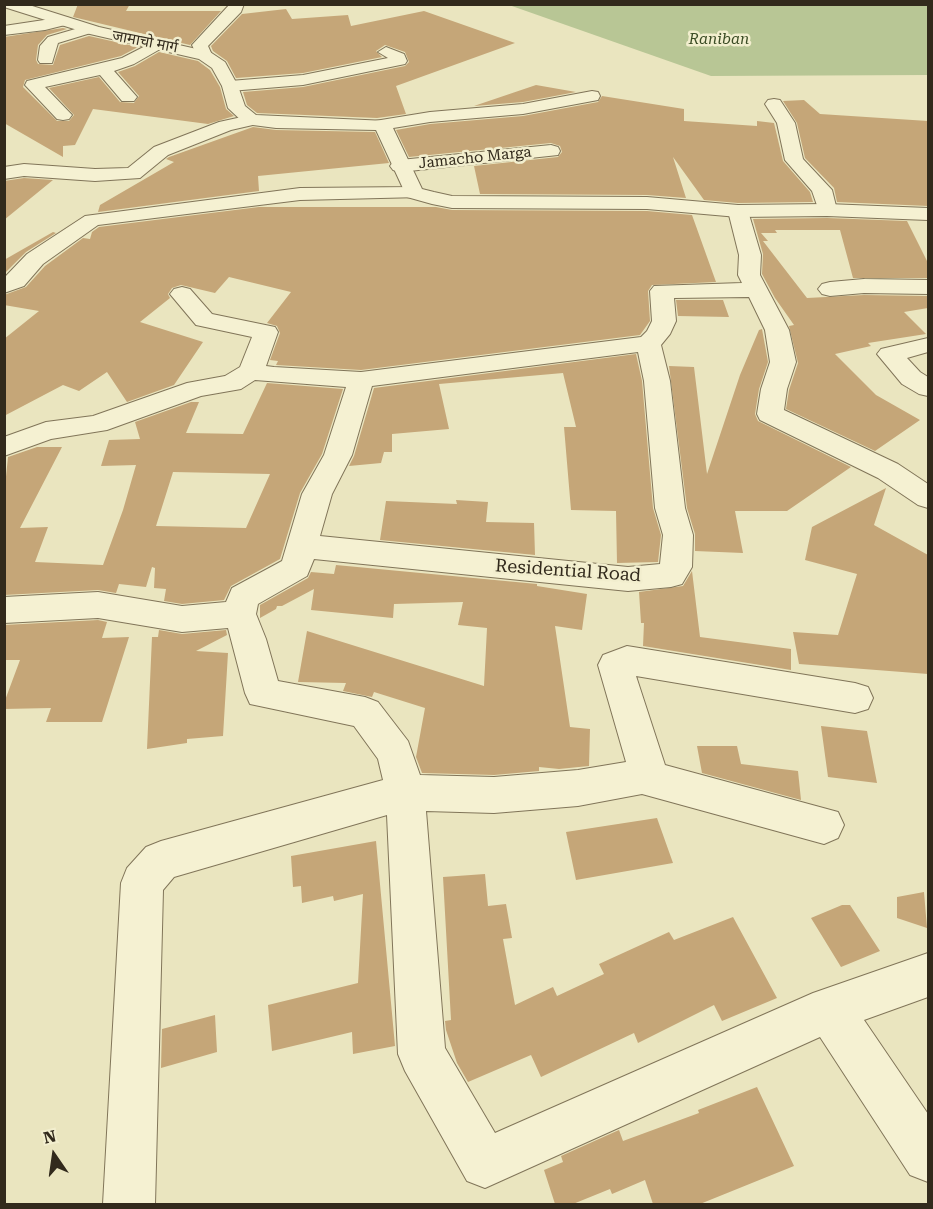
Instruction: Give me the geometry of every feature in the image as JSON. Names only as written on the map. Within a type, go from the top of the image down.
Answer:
[{"type":"street","name":"जामाचो मार्ग","points":[[8,4],[89,29],[204,55]]},
{"type":"street","points":[[237,4],[221,25],[200,45],[204,55],[219,65],[230,86],[237,108],[250,120]]},
{"type":"street","points":[[4,31],[45,26],[64,21]]},
{"type":"street","points":[[46,60],[48,46],[53,40],[89,29]]},
{"type":"street","points":[[63,115],[33,85],[104,69],[128,61],[157,45]]},
{"type":"street","points":[[230,86],[303,80],[399,61],[398,57],[386,52]]},
{"type":"street","points":[[104,69],[128,97]]},
{"type":"street","points":[[4,173],[24,170],[95,175],[133,174],[161,151],[225,126],[250,120],[276,123],[381,125],[430,117],[523,109],[592,96]]},
{"type":"street","points":[[774,104],[786,123],[794,160],[822,190],[827,210]]},
{"type":"street","points":[[381,125],[414,194]]},
{"type":"street","name":"Jamacho Marga","points":[[400,166],[551,151]]},
{"type":"street","points":[[4,286],[15,281],[35,259],[92,220],[300,194],[414,194],[452,202],[647,203],[738,211],[827,210],[928,214]]},
{"type":"street","points":[[738,211],[750,255],[749,275],[777,330],[783,362],[774,389],[770,414],[888,471],[928,498]]},
{"type":"street","points":[[830,289],[864,286],[928,287]]},
{"type":"street","points":[[251,371],[274,375],[361,380],[648,343],[658,334],[664,321],[662,291],[757,290]]},
{"type":"street","points":[[4,447],[46,431],[97,424],[196,389],[232,383],[251,371],[266,332],[204,320],[182,294]]},
{"type":"street","name":"Residential Road","points":[[302,546],[628,579],[671,574],[676,567],[678,535],[670,508],[657,381],[648,343]]},
{"type":"street","points":[[928,345],[890,354],[911,378],[928,388]]},
{"type":"street","points":[[361,380],[338,455],[317,494],[296,568],[243,597],[239,614],[249,639],[263,693],[365,713],[395,753],[405,792],[422,1054],[485,1162],[829,1009],[928,975]]},
{"type":"street","points":[[4,610],[98,605],[182,619],[239,614]]},
{"type":"street","points":[[642,777],[646,769],[615,665],[627,660],[855,698]]},
{"type":"street","points":[[129,1204],[142,883],[161,861],[405,792],[494,795],[578,788],[642,777],[824,825]]},
{"type":"street","points":[[829,1009],[928,1157]]},
{"type":"green space","name":"Raniban","points":[[509,5],[928,5],[928,75],[711,76]]},
{"type":"building","points":[[78,4],[130,4],[126,11],[221,11],[190,45],[73,17]]},
{"type":"building","points":[[286,9],[292,19],[348,15],[351,26],[424,11],[515,43],[396,86],[406,114],[377,118],[257,113],[247,105],[243,92],[303,87],[405,66],[409,62],[405,52],[385,45],[376,51],[382,57],[303,73],[236,78],[227,61],[213,51],[211,46],[242,14]]},
{"type":"building","points":[[67,29],[47,35],[38,45],[36,60],[38,64],[53,65],[60,45],[89,36],[138,47],[121,56],[25,80],[23,87],[57,121],[69,121],[74,115],[49,88],[99,77],[120,102],[134,103],[139,96],[118,72],[135,66],[159,52],[198,61],[210,70],[220,87],[226,109],[234,116],[208,124],[93,109],[75,145],[63,146],[63,157],[4,123],[4,37]]},
{"type":"building","points":[[536,85],[576,92],[523,102],[474,106]]},
{"type":"building","points":[[602,96],[684,109],[684,121],[757,126],[757,121],[774,123],[783,161],[810,192],[813,202],[738,203],[704,200],[673,157],[686,198],[647,195],[480,194],[474,166],[558,157],[562,152],[560,146],[551,143],[409,157],[396,130],[430,124],[523,116],[598,102]]},
{"type":"building","points":[[804,100],[820,114],[928,121],[928,206],[837,202],[834,188],[805,158],[797,123],[783,101]]},
{"type":"building","points":[[253,127],[276,130],[375,132],[389,163],[258,176],[259,191],[98,212],[100,205],[174,162],[166,159],[169,157]]},
{"type":"building","points":[[24,178],[53,180],[4,220],[4,181]]},
{"type":"building","points":[[259,207],[436,207],[452,210],[647,211],[692,215],[716,282],[652,285],[648,291],[650,321],[640,335],[361,370],[276,365],[278,361],[270,360],[280,333],[277,326],[267,323],[291,292],[229,277],[215,293],[181,285],[172,288],[168,294],[170,298],[140,322],[203,342],[174,385],[127,402],[107,372],[79,391],[63,385],[4,416],[4,339],[39,311],[4,305],[4,295],[26,287],[45,266],[83,238],[90,239],[92,232],[99,227]]},
{"type":"building","points":[[827,218],[907,221],[928,263],[928,278],[853,278],[840,230],[775,230],[777,233],[761,233],[768,241],[763,241],[807,298],[864,295],[928,296],[928,308],[904,312],[926,334],[868,343],[871,346],[835,354],[876,395],[920,420],[875,451],[786,409],[789,390],[798,363],[789,326],[794,325],[762,274],[763,254],[753,219]]},
{"type":"building","points":[[53,232],[56,233],[26,252],[4,274],[4,260]]},
{"type":"building","points":[[676,300],[723,300],[729,317],[678,316]]},
{"type":"building","points":[[762,329],[768,362],[759,389],[755,414],[758,421],[851,467],[787,511],[735,511],[743,553],[695,551],[695,534],[687,508],[669,366],[694,367],[707,474],[740,375],[759,330]]},
{"type":"building","points":[[636,354],[642,381],[653,508],[661,535],[658,562],[617,563],[616,511],[571,510],[564,427],[576,427],[563,373],[439,384],[449,429],[392,434],[392,452],[384,452],[381,463],[349,466],[374,388]]},
{"type":"building","points":[[267,383],[343,389],[322,454],[300,493],[280,559],[231,586],[224,600],[182,604],[164,601],[166,589],[154,588],[155,568],[152,567],[146,587],[119,584],[116,593],[98,590],[4,595],[4,496],[8,457],[37,447],[62,447],[20,528],[48,527],[35,562],[103,565],[136,465],[101,466],[109,440],[140,439],[135,422],[191,402],[199,402],[186,433],[243,434]],"holes":[[[173,472],[270,474],[246,528],[156,526]]]},
{"type":"building","points":[[886,488],[874,525],[928,555],[928,674],[799,664],[793,632],[838,635],[857,574],[805,560],[812,527]]},
{"type":"building","points":[[456,500],[488,502],[486,522],[534,523],[535,555],[380,540],[386,501],[457,504]]},
{"type":"building","points":[[336,565],[537,584],[537,586],[587,594],[582,630],[555,626],[570,727],[590,729],[589,766],[559,769],[539,767],[539,771],[494,775],[422,773],[416,757],[425,708],[374,692],[372,697],[343,691],[346,683],[298,682],[307,631],[484,686],[487,628],[458,625],[463,602],[394,604],[393,618],[311,610],[314,589],[282,606],[277,606],[276,609],[260,618],[260,605],[308,578],[311,572],[334,574]]},
{"type":"building","points":[[692,571],[700,637],[791,649],[791,670],[643,646],[644,623],[641,623],[639,592],[683,586]]},
{"type":"building","points":[[98,620],[107,622],[102,638],[129,637],[102,722],[46,722],[51,708],[4,709],[4,703],[20,660],[4,660],[4,625]]},
{"type":"building","points":[[159,630],[182,634],[226,630],[227,635],[196,651],[228,653],[223,736],[187,739],[187,743],[147,749],[152,637],[158,637]]},
{"type":"building","points":[[821,726],[867,731],[877,783],[828,777]]},
{"type":"building","points":[[697,746],[737,746],[741,764],[798,771],[801,800],[702,773]]},
{"type":"building","points":[[657,818],[673,863],[576,880],[566,832]]},
{"type":"building","points":[[376,841],[395,1046],[353,1054],[352,1032],[272,1051],[268,1005],[358,983],[363,894],[334,901],[333,896],[302,903],[301,886],[293,887],[291,856]]},
{"type":"building","points":[[485,874],[488,906],[506,904],[512,938],[503,939],[515,1005],[553,987],[557,996],[604,974],[599,964],[669,932],[674,940],[733,917],[777,998],[722,1021],[714,1005],[638,1043],[634,1033],[541,1077],[531,1055],[468,1082],[457,1063],[446,1030],[445,1021],[451,1020],[443,877]]},
{"type":"building","points":[[924,892],[927,928],[897,918],[897,897]]},
{"type":"building","points":[[842,905],[850,905],[880,951],[841,967],[811,918]]},
{"type":"building","points":[[215,1015],[217,1052],[161,1068],[162,1029]]},
{"type":"building","points":[[757,1087],[794,1166],[700,1204],[653,1204],[645,1180],[612,1194],[610,1189],[573,1204],[555,1204],[544,1170],[563,1162],[561,1156],[619,1130],[623,1141],[699,1113],[698,1110]]}]
